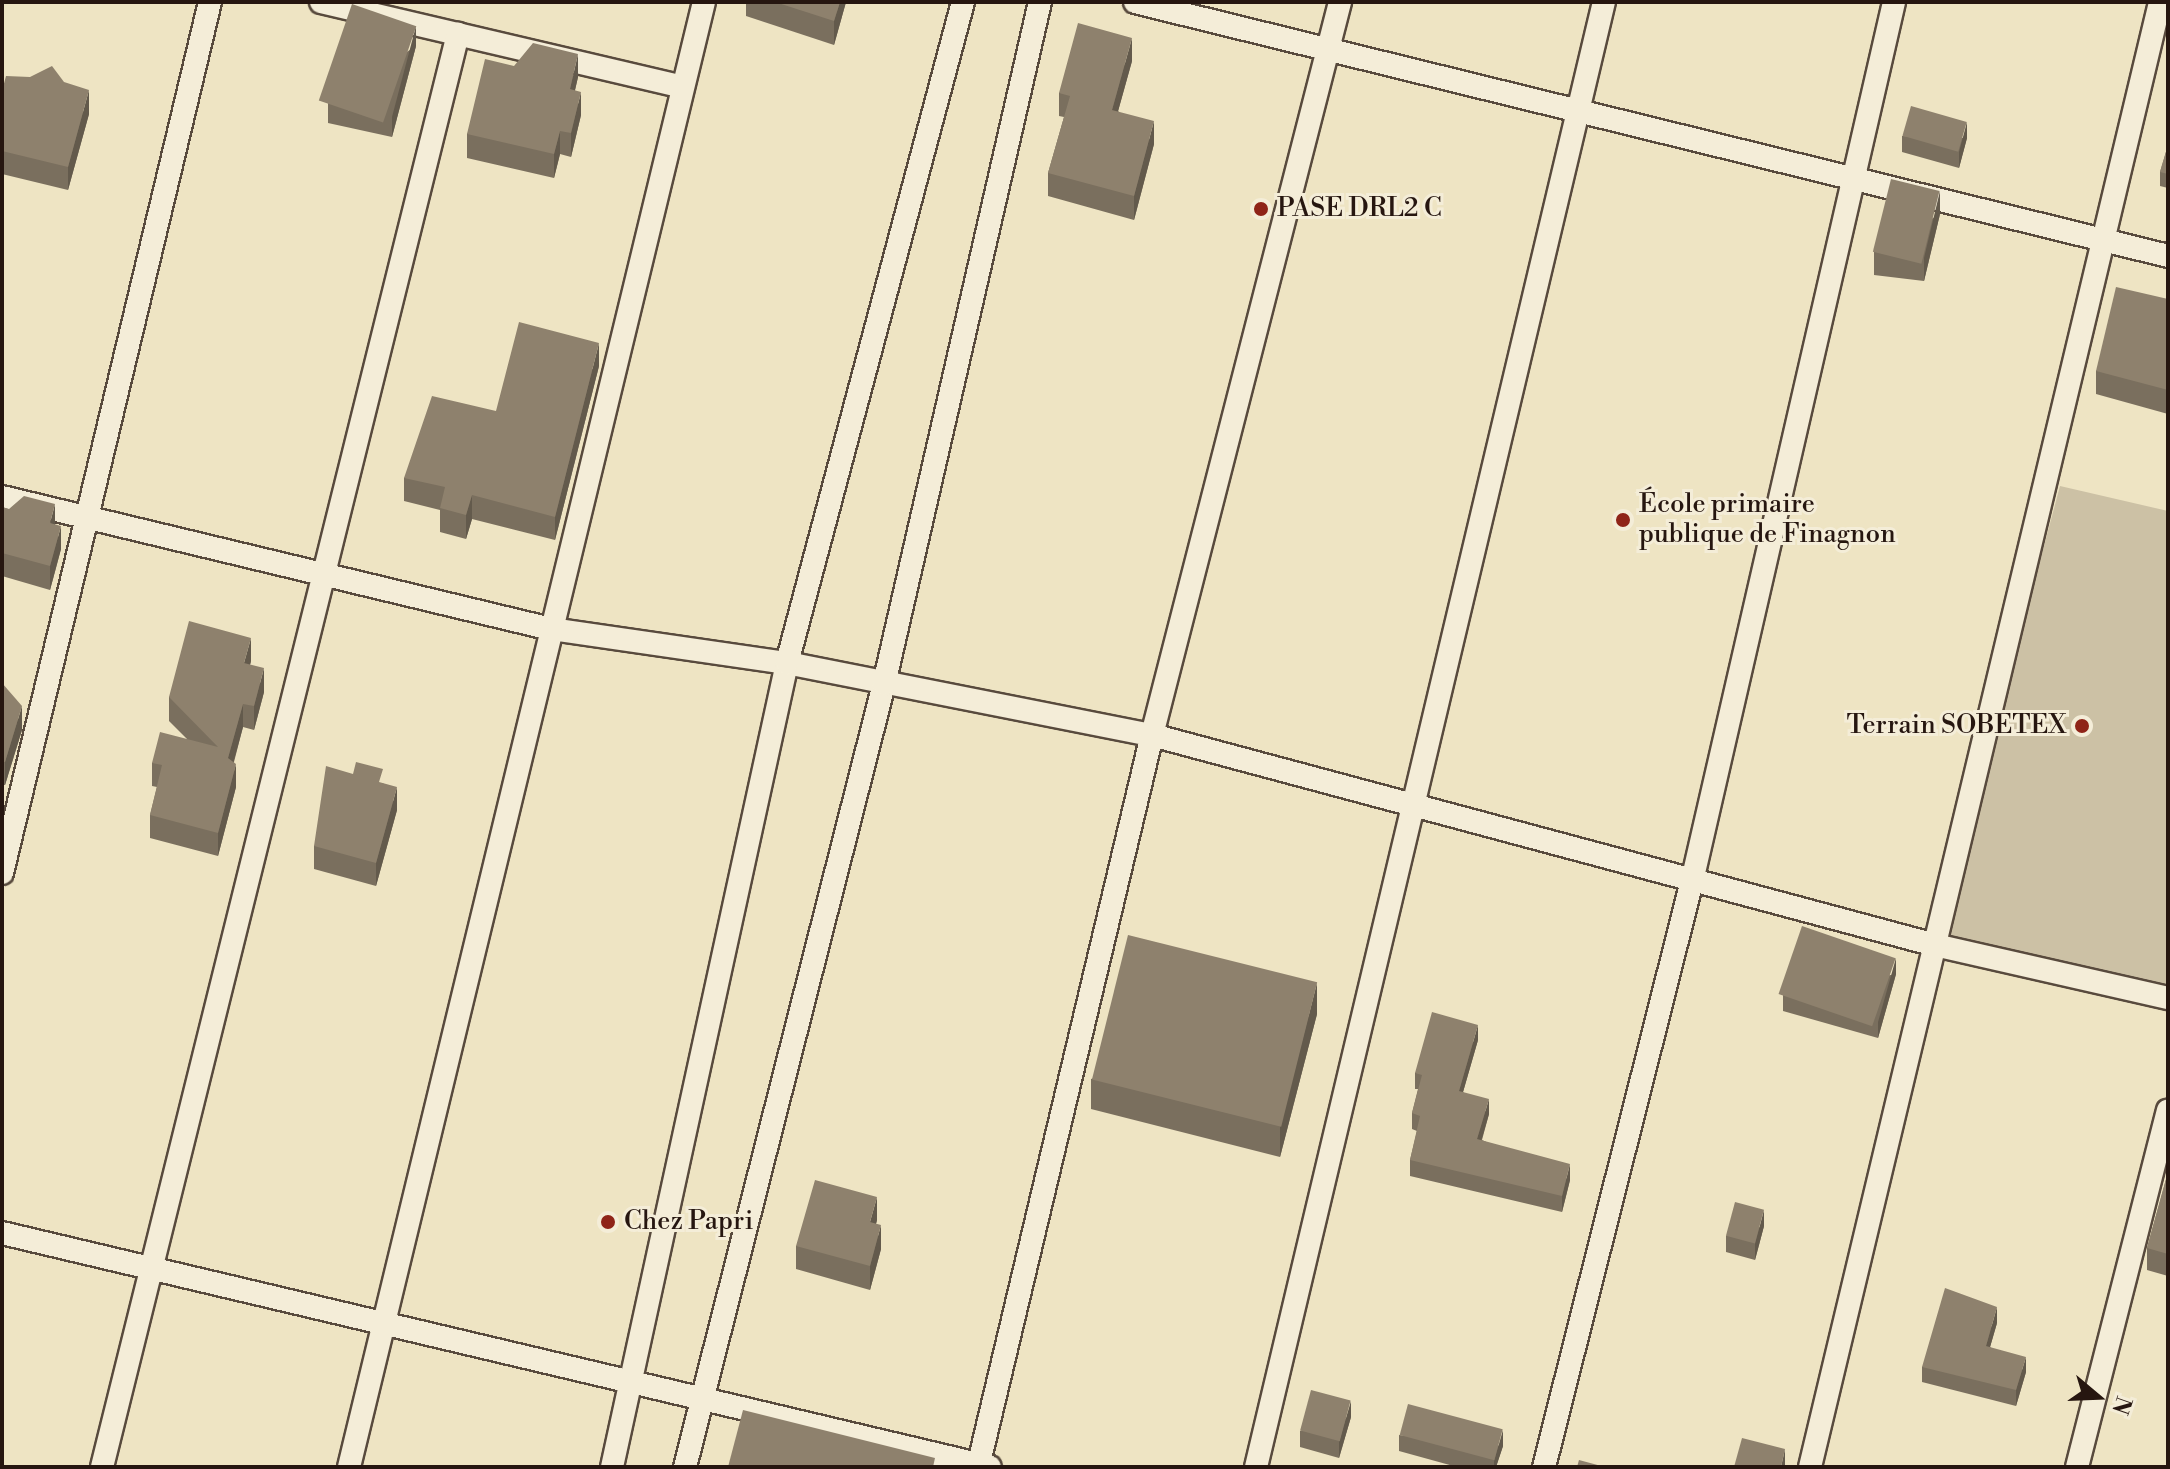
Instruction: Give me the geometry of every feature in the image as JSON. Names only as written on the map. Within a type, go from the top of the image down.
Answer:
[{"type":"street","points":[[2,873],[210,2]]},
{"type":"street","points":[[321,2],[682,87]]},
{"type":"street","points":[[349,1467],[704,2]]},
{"type":"street","points":[[612,1467],[633,1382],[787,663],[963,2]]},
{"type":"street","points":[[685,1467],[884,684],[1040,2]]},
{"type":"street","points":[[1135,2],[2168,256]]},
{"type":"street","points":[[2,1233],[982,1466],[1152,735],[1340,2]]},
{"type":"street","points":[[1256,1467],[1407,808],[1604,2]]},
{"type":"street","points":[[1544,1467],[1693,877],[1894,2]]},
{"type":"street","points":[[1810,1467],[1939,946],[2160,2]]},
{"type":"street","points":[[102,1467],[458,34]]},
{"type":"street","points":[[2,497],[551,629],[787,663],[1152,735],[1407,808],[1693,877],[1939,946],[2168,998]]},
{"type":"street","points":[[2077,1467],[2168,1110]]},
{"type":"shaded area","name":"Terrain SOBETEX","points":[[2060,486],[2168,511],[2168,997],[1938,942]]},
{"type":"building","points":[[775,2],[840,2],[834,21]]},
{"type":"building","points":[[352,4],[416,26],[383,123],[319,100]]},
{"type":"building","points":[[1078,23],[1132,38],[1112,110],[1154,121],[1134,196],[1048,173],[1070,96],[1059,93]]},
{"type":"building","points":[[533,43],[578,54],[570,89],[581,92],[571,133],[560,131],[554,154],[467,134],[485,59],[514,66]]},
{"type":"building","points":[[52,66],[64,82],[89,90],[68,167],[2,151],[2,91],[6,76],[30,77]]},
{"type":"building","points":[[1911,106],[1967,122],[1958,152],[1902,136]]},
{"type":"building","points":[[2168,145],[2168,174],[2160,172]]},
{"type":"building","points":[[1891,179],[1940,191],[1921,264],[1873,252]]},
{"type":"building","points":[[2116,287],[2168,299],[2168,390],[2096,371]]},
{"type":"building","points":[[519,322],[599,343],[555,517],[472,495],[466,515],[440,508],[445,487],[404,478],[432,396],[496,411]]},
{"type":"building","points":[[24,496],[55,504],[50,523],[61,526],[50,566],[2,553],[2,507],[9,509]]},
{"type":"building","points":[[189,621],[251,638],[244,663],[264,668],[254,706],[243,704],[228,758],[236,764],[218,833],[150,815],[162,765],[152,763],[160,732],[218,747],[169,697]]},
{"type":"building","points":[[2,683],[22,706],[5,762],[2,762]]},
{"type":"building","points":[[356,762],[383,769],[379,782],[397,787],[376,863],[314,846],[326,766],[353,774]]},
{"type":"building","points":[[1802,926],[1896,958],[1872,1026],[1779,994]]},
{"type":"building","points":[[1128,935],[1317,982],[1281,1127],[1092,1080]]},
{"type":"building","points":[[1432,1012],[1478,1025],[1459,1091],[1489,1099],[1477,1139],[1570,1164],[1562,1196],[1410,1160],[1420,1116],[1412,1113],[1422,1075],[1415,1073]]},
{"type":"building","points":[[2168,1172],[2168,1254],[2147,1248]]},
{"type":"building","points":[[815,1180],[877,1197],[870,1222],[881,1225],[870,1266],[796,1246]]},
{"type":"building","points":[[1735,1202],[1764,1210],[1755,1244],[1726,1236]]},
{"type":"building","points":[[1945,1288],[1997,1307],[1986,1346],[2026,1357],[2016,1390],[1922,1367]]},
{"type":"building","points":[[1311,1390],[1351,1401],[1340,1441],[1300,1431]]},
{"type":"building","points":[[1408,1404],[1503,1429],[1494,1460],[1400,1435]]},
{"type":"building","points":[[743,1410],[935,1458],[933,1467],[728,1467]]},
{"type":"building","points":[[1742,1438],[1785,1449],[1781,1467],[1734,1467]]},
{"type":"building","points":[[1579,1460],[1605,1467],[1577,1467]]},
{"type":"place","name":"PASE DRL2 C","points":[[1261,209]]},
{"type":"place","name":"École primaire publique de Finagnon","points":[[1623,520]]},
{"type":"place","name":"Terrain SOBETEX","points":[[2082,726]]},
{"type":"place","name":"Chez Papri","points":[[608,1222]]}]
